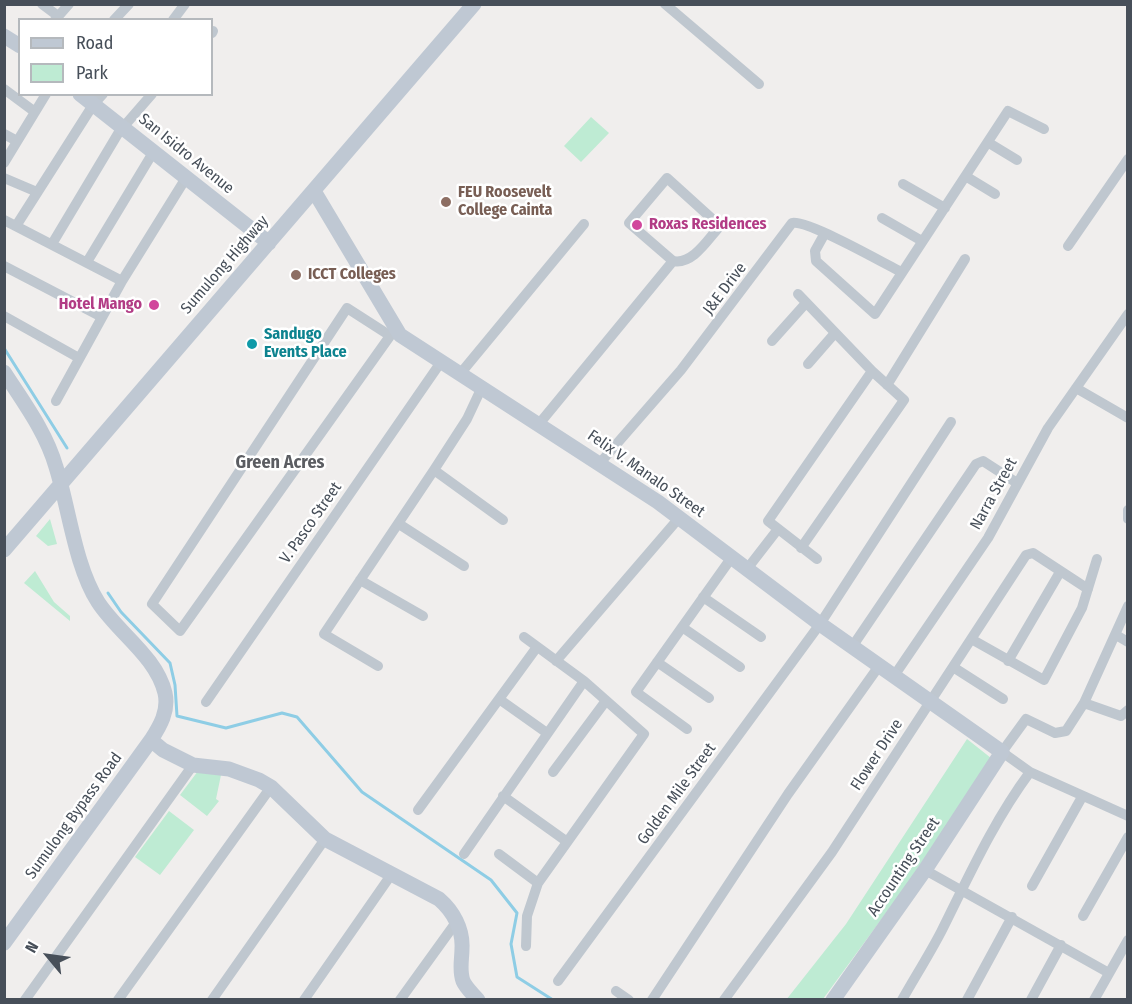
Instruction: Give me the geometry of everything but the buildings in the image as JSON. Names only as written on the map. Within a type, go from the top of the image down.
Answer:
[{"type":"street","points":[[42,4],[57,18],[69,4]]},
{"type":"street","points":[[116,18],[129,4]]},
{"type":"street","name":"Sumulong Highway","points":[[4,550],[474,4]]},
{"type":"street","points":[[665,4],[759,84]]},
{"type":"street","points":[[175,18],[185,5]]},
{"type":"street","points":[[4,36],[18,45]]},
{"type":"street","points":[[4,89],[35,112]]},
{"type":"street","points":[[4,163],[45,96]]},
{"type":"street","points":[[52,244],[123,127],[150,96]]},
{"type":"street","points":[[16,226],[98,100]]},
{"type":"street","name":"San Isidro Avenue","points":[[98,100],[123,127],[269,243]]},
{"type":"street","points":[[825,233],[815,251],[816,261],[873,314],[878,313],[901,272],[967,177],[1008,111],[1044,129]]},
{"type":"street","points":[[4,134],[17,141]]},
{"type":"street","points":[[988,144],[1017,160]]},
{"type":"street","points":[[87,262],[154,152]]},
{"type":"street","points":[[1068,246],[1128,159]]},
{"type":"street","points":[[967,177],[995,194]]},
{"type":"street","points":[[4,178],[37,192]]},
{"type":"street","points":[[56,401],[122,281],[186,178]]},
{"type":"street","points":[[668,178],[720,226],[692,257],[681,263],[673,261],[628,223],[668,178]]},
{"type":"street","points":[[903,184],[945,208]]},
{"type":"street","name":"Felix V. Manalo Street","points":[[314,190],[392,332],[600,463],[679,518],[820,624],[1002,752]]},
{"type":"street","points":[[882,218],[922,241]]},
{"type":"street","points":[[4,220],[122,281]]},
{"type":"street","name":"J&E Drive","points":[[600,463],[681,370],[792,223],[797,222],[825,233],[901,272]]},
{"type":"street","points":[[460,374],[584,224]]},
{"type":"street","points":[[887,385],[965,259]]},
{"type":"street","points":[[539,424],[673,261]]},
{"type":"street","points":[[4,266],[102,317]]},
{"type":"street","points":[[798,294],[872,371],[904,400],[801,548]]},
{"type":"street","points":[[772,341],[806,303]]},
{"type":"street","points":[[347,308],[392,332],[180,631],[152,604],[347,308]]},
{"type":"street","name":"Narra Street","points":[[894,676],[988,538],[1048,428],[1076,388],[1124,328],[1128,314]]},
{"type":"street","points":[[4,316],[80,358]]},
{"type":"street","points":[[808,364],[835,333]]},
{"type":"street","name":"V. Pasco Street","points":[[206,702],[441,362]]},
{"type":"street","points":[[817,559],[768,521],[872,371]]},
{"type":"street","name":"Sumulong Bypass Road","points":[[4,372],[42,430],[63,481],[85,572],[98,602],[159,675],[165,695],[162,722],[151,740],[4,943]]},
{"type":"street","points":[[378,666],[324,634],[434,470],[467,418],[482,387]]},
{"type":"street","points":[[1076,388],[1128,418]]},
{"type":"street","name":"Golden Mile Street","points":[[558,981],[820,624],[951,422]]},
{"type":"street","points":[[852,647],[976,464],[983,461],[1017,483]]},
{"type":"street","points":[[434,470],[503,520]]},
{"type":"street","points":[[1128,510],[1128,519]]},
{"type":"street","points":[[556,661],[679,518]]},
{"type":"street","points":[[399,524],[464,566]]},
{"type":"street","points":[[747,569],[778,529]]},
{"type":"street","name":"Flower Drive","points":[[724,999],[832,852],[929,701],[973,640],[1026,555],[1033,553],[1060,572]]},
{"type":"street","points":[[687,729],[638,696],[637,688],[732,557]]},
{"type":"street","points":[[973,640],[1041,680],[1046,678],[1082,608],[1097,559]]},
{"type":"street","points":[[1008,661],[1060,572],[1089,589]]},
{"type":"street","points":[[360,580],[423,616]]},
{"type":"street","points":[[703,597],[761,637]]},
{"type":"street","points":[[1128,606],[1084,702],[1066,731],[1061,733],[1026,719],[1002,752],[1030,772],[1082,798],[1128,816]]},
{"type":"street","points":[[682,627],[740,667]]},
{"type":"street","points":[[1116,635],[1128,642]]},
{"type":"street","points":[[524,638],[584,681],[605,702],[644,734],[538,883],[527,916],[526,946]]},
{"type":"street","points":[[418,810],[537,647]]},
{"type":"street","points":[[657,662],[708,698]]},
{"type":"street","points":[[652,999],[782,803],[879,666]]},
{"type":"street","points":[[953,667],[1003,699]]},
{"type":"street","points":[[464,854],[584,681]]},
{"type":"street","points":[[499,699],[548,733]]},
{"type":"street","points":[[553,772],[605,702]]},
{"type":"street","points":[[1084,702],[1121,716],[1128,711]]},
{"type":"street","points":[[151,740],[163,750],[193,765],[229,769],[271,787],[325,839],[439,899],[457,921],[463,945],[460,968],[464,983],[478,999]]},
{"type":"street","name":"Accounting Street","points":[[833,999],[925,870],[1002,752]]},
{"type":"street","points":[[25,999],[193,765]]},
{"type":"street","points":[[902,999],[940,933],[1004,808],[1030,772]]},
{"type":"street","points":[[118,999],[271,787]]},
{"type":"street","points":[[503,796],[566,841]]},
{"type":"street","points":[[1032,886],[1082,798]]},
{"type":"street","points":[[1083,916],[1128,837]]},
{"type":"street","points":[[212,999],[325,839]]},
{"type":"street","points":[[499,854],[538,883]]},
{"type":"street","points":[[925,870],[1109,973]]},
{"type":"street","points":[[304,999],[391,875]]},
{"type":"street","points":[[967,999],[1012,917]]},
{"type":"street","points":[[400,999],[457,921]]},
{"type":"street","points":[[1094,999],[1128,940]]},
{"type":"street","points":[[1031,999],[1061,945]]},
{"type":"street","points":[[616,992],[629,999]]},
{"type":"green space","points":[[591,117],[609,133],[581,162],[564,146]]},
{"type":"green space","points":[[50,519],[57,544],[48,546],[36,536]]},
{"type":"green space","points":[[35,571],[54,602],[70,616],[70,621],[24,583]]},
{"type":"green space","points":[[967,739],[991,758],[908,883],[823,999],[786,1000],[846,924]]},
{"type":"green space","points":[[198,771],[221,775],[216,799],[219,801],[207,816],[180,795]]},
{"type":"green space","points":[[169,811],[194,830],[160,875],[135,857]]},
{"type":"waterway","points":[[4,348],[67,448]]},
{"type":"waterway","points":[[108,593],[121,612],[170,663],[175,685],[177,716],[226,728],[282,713],[297,717],[362,792],[491,880],[517,913],[511,944],[517,977],[553,1000]]},
{"type":"place","name":"FEU Roosevelt College Cainta","points":[[446,202]]},
{"type":"place","name":"Roxas Residences","points":[[637,225]]},
{"type":"place","name":"ICCT Colleges","points":[[296,275]]},
{"type":"place","name":"Hotel Mango","points":[[154,305]]},
{"type":"place","name":"Sandugo Events Place","points":[[252,344]]},
{"type":"district","name":"Green Acres","points":[[280,463]]}]
